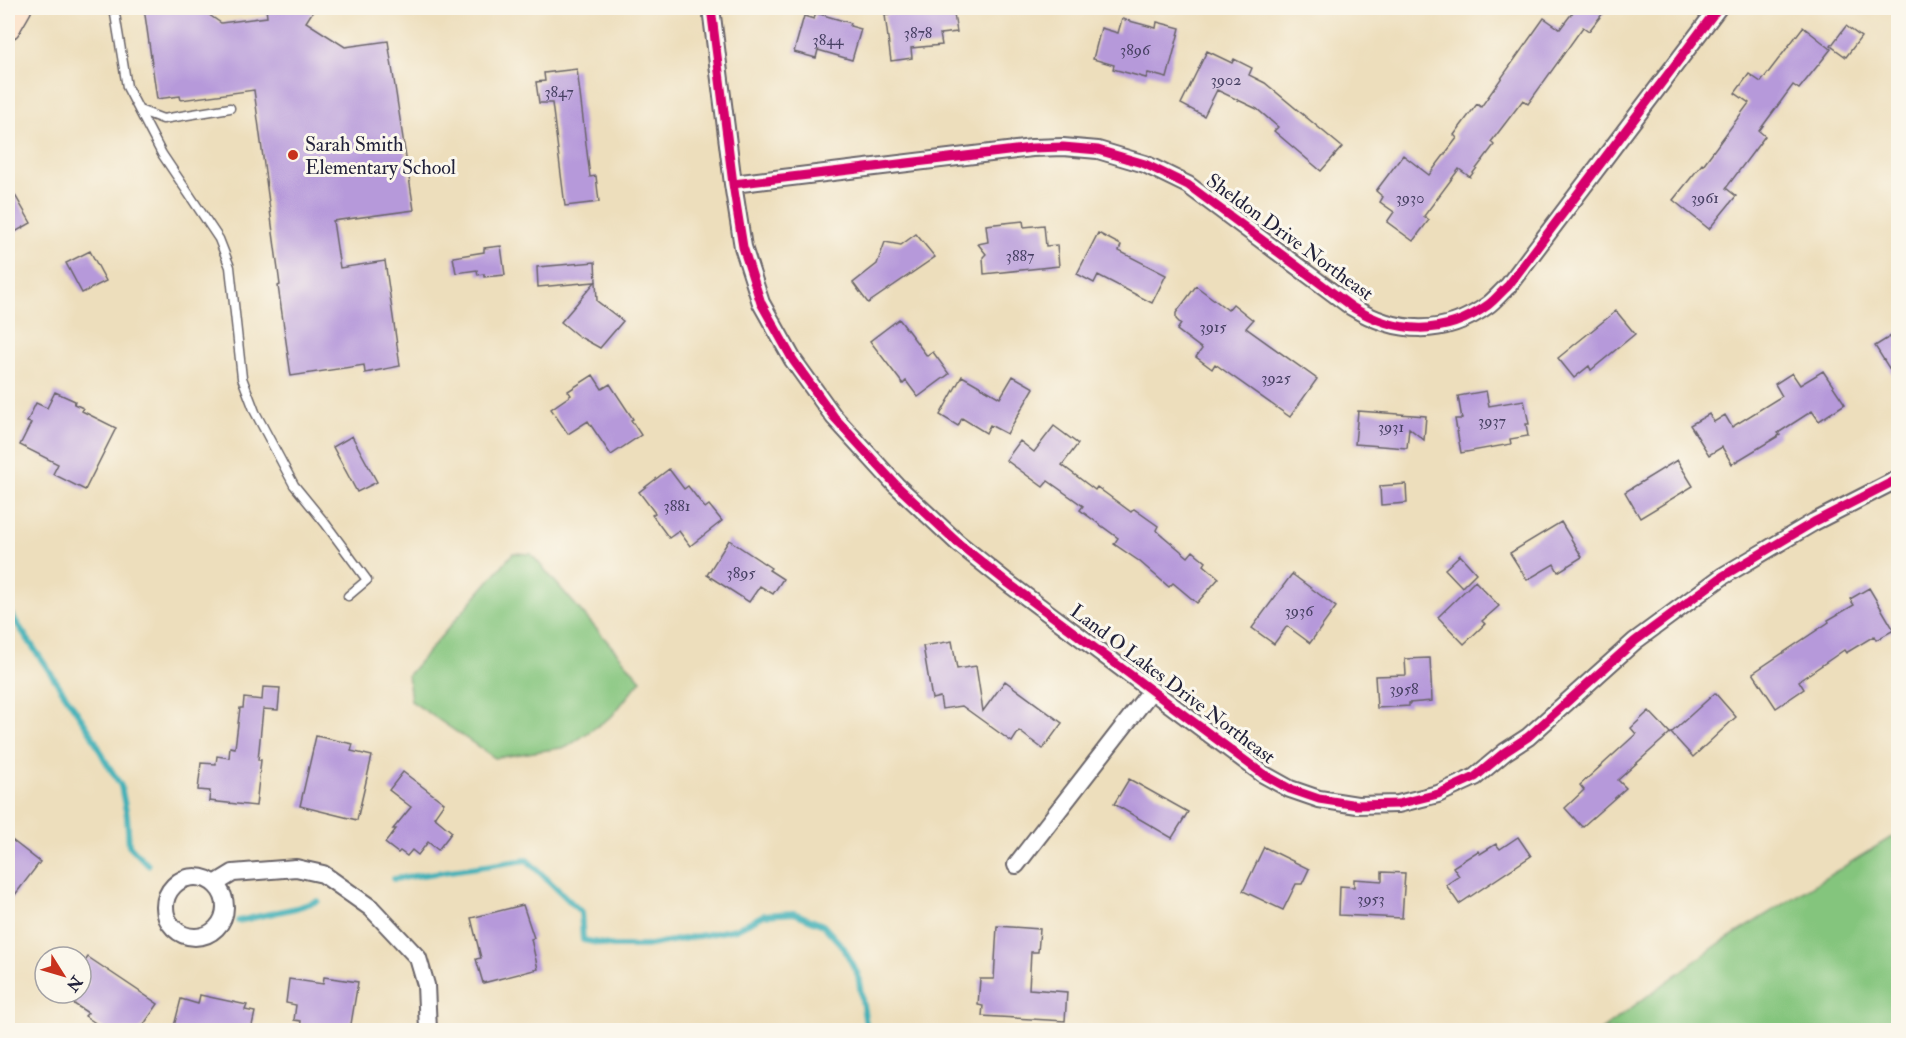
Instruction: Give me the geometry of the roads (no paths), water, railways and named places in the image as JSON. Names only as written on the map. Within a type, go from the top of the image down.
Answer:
[{"type":"street","points":[[8,27],[19,8]]},
{"type":"street","name":"Land O Lakes Drive Northeast","points":[[711,8],[743,247],[761,303],[793,360],[834,417],[896,485],[958,543],[1263,774],[1290,789],[1319,799],[1357,806],[1398,804],[1438,794],[1475,777],[1505,752],[1528,737],[1635,641],[1723,576],[1814,522],[1899,479]]},
{"type":"street","name":"Sheldon Drive Northeast","points":[[733,184],[1032,148],[1063,147],[1098,150],[1145,164],[1188,185],[1370,318],[1392,326],[1409,328],[1443,326],[1463,320],[1489,305],[1508,286],[1718,8]]},
{"type":"street","points":[[1017,865],[1151,691]]},
{"type":"street","points":[[215,884],[233,873],[296,868],[323,874],[371,908],[418,958],[426,985],[428,1030]]},
{"type":"lane","points":[[114,8],[127,87],[162,154],[219,238],[230,267],[242,378],[255,412],[294,484],[367,580],[348,596]]},
{"type":"lane","points":[[140,110],[163,119],[230,108]]},
{"type":"waterway","points":[[8,610],[91,733],[121,786],[127,816],[129,845],[148,865]]},
{"type":"waterway","points":[[394,879],[527,860],[581,912],[583,940],[613,946],[645,946],[736,929],[764,915],[794,913],[823,925],[844,948],[858,975],[867,1030]]},
{"type":"waterway","points":[[238,921],[318,901]]},
{"type":"place","name":"Sarah Smith Elementary School","points":[[293,155]]}]
